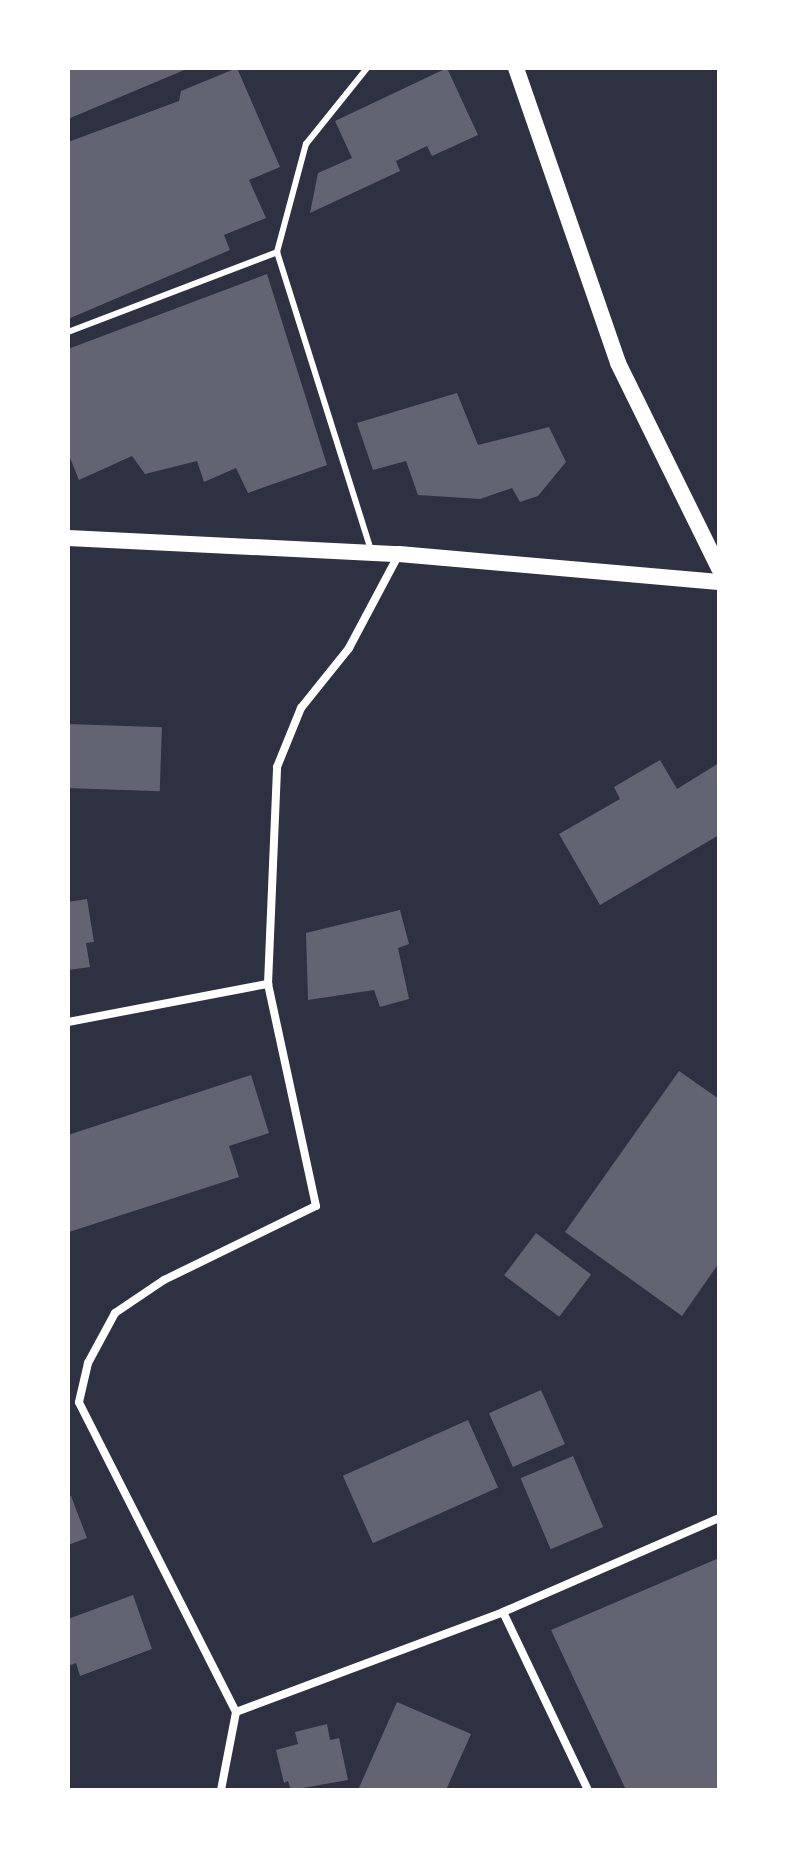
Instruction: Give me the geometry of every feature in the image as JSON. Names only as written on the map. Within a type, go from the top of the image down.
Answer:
[{"type":"main road","points":[[516,68],[618,363],[719,568]]},
{"type":"main road","points":[[68,538],[399,554],[719,582]]},
{"type":"street","points":[[221,1790],[236,1712],[79,1402],[88,1363],[115,1313],[164,1280],[316,1206],[268,984],[277,767],[301,708],[349,648],[399,554]]},
{"type":"street","points":[[68,1022],[268,984]]},
{"type":"street","points":[[68,1400],[79,1402]]},
{"type":"street","points":[[236,1712],[503,1612],[719,1518]]},
{"type":"street","points":[[503,1612],[588,1790]]},
{"type":"lane","points":[[367,68],[306,144],[277,252],[371,553]]},
{"type":"lane","points":[[68,332],[277,252]]},
{"type":"building","points":[[68,68],[189,68],[68,119]]},
{"type":"building","points":[[237,68],[280,167],[249,180],[266,218],[224,235],[230,250],[68,319],[68,142],[179,101],[181,91]]},
{"type":"building","points":[[447,68],[478,135],[432,156],[427,146],[396,161],[400,171],[310,213],[318,173],[352,158],[335,121]]},
{"type":"building","points":[[267,274],[327,465],[248,493],[236,468],[204,482],[197,461],[145,474],[132,456],[79,480],[68,453],[68,349]]},
{"type":"building","points":[[457,393],[478,445],[549,427],[566,462],[538,496],[520,502],[512,488],[480,499],[418,495],[406,461],[373,470],[357,423]]},
{"type":"building","points":[[68,724],[162,727],[160,791],[68,788]]},
{"type":"building","points":[[660,760],[677,789],[719,763],[719,835],[600,905],[559,834],[620,799],[614,787]]},
{"type":"building","points":[[87,899],[94,942],[86,943],[90,967],[68,970],[68,902]]},
{"type":"building","points":[[400,910],[409,944],[398,948],[409,999],[380,1007],[374,990],[308,1000],[306,933]]},
{"type":"building","points":[[679,1071],[719,1099],[719,1263],[682,1316],[565,1232]]},
{"type":"building","points":[[251,1075],[269,1133],[229,1146],[239,1177],[69,1232],[68,1135]]},
{"type":"building","points":[[536,1233],[591,1275],[559,1317],[504,1275]]},
{"type":"building","points":[[541,1390],[565,1444],[513,1467],[489,1413]]},
{"type":"building","points":[[468,1420],[498,1488],[373,1543],[343,1476]]},
{"type":"building","points":[[573,1456],[603,1527],[551,1549],[521,1478]]},
{"type":"building","points":[[71,1496],[87,1538],[68,1545],[68,1497]]},
{"type":"building","points":[[719,1558],[719,1790],[626,1790],[551,1630]]},
{"type":"building","points":[[133,1595],[152,1649],[80,1676],[76,1663],[68,1666],[68,1619]]},
{"type":"building","points":[[397,1702],[471,1734],[446,1790],[358,1790]]},
{"type":"building","points":[[327,1724],[330,1740],[339,1738],[348,1780],[291,1790],[288,1781],[284,1783],[276,1750],[298,1744],[295,1732]]}]
